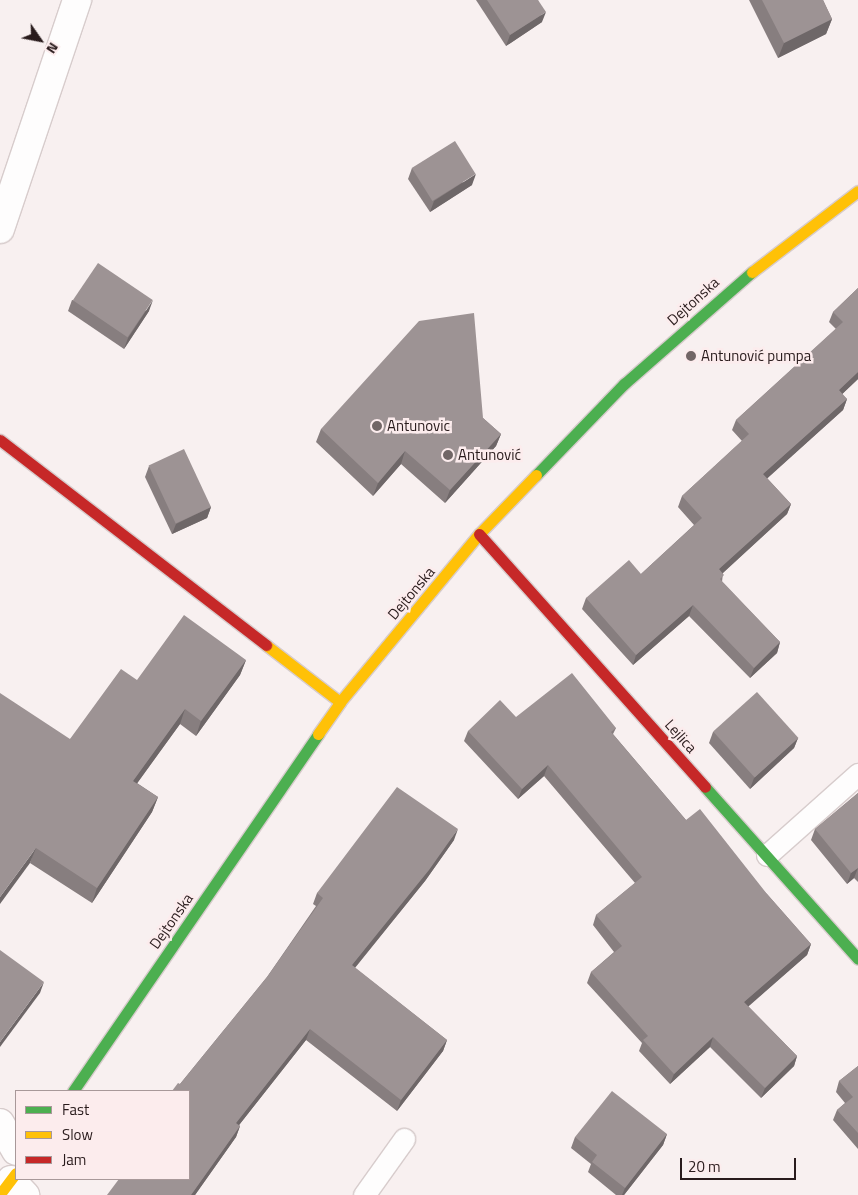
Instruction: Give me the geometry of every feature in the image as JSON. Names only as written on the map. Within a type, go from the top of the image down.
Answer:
[{"type":"main road","name":"Dejtonska","points":[[74,1090],[340,702],[480,534],[624,384],[735,284],[858,191]]},
{"type":"main road","points":[[0,440],[340,702]]},
{"type":"main road","name":"Lejlica","points":[[480,534],[858,959]]},
{"type":"street","points":[[0,229],[78,0]]},
{"type":"street","points":[[0,1122],[15,1149]]},
{"type":"lane","points":[[767,855],[858,774]]},
{"type":"lane","points":[[364,1195],[404,1140]]},
{"type":"building","points":[[487,0],[538,0],[546,12],[510,35]]},
{"type":"building","points":[[762,0],[823,0],[832,19],[784,43]]},
{"type":"building","points":[[455,141],[476,174],[432,201],[412,168]]},
{"type":"building","points":[[98,263],[153,300],[128,337],[73,300]]},
{"type":"building","points":[[858,288],[858,372],[839,390],[847,399],[763,474],[791,504],[719,569],[724,575],[720,579],[780,642],[754,668],[693,605],[636,655],[586,598],[629,560],[641,574],[702,518],[682,496],[749,434],[736,420],[843,322],[833,312]]},
{"type":"building","points":[[474,313],[483,418],[501,434],[450,490],[405,451],[378,483],[321,429],[419,321]]},
{"type":"building","points":[[184,449],[211,507],[176,523],[149,465]]},
{"type":"building","points":[[184,615],[246,660],[201,721],[185,709],[133,781],[158,797],[97,888],[36,848],[0,897],[0,693],[70,739],[121,669],[137,680]]},
{"type":"building","points":[[572,673],[616,728],[611,732],[686,820],[700,809],[767,894],[811,944],[744,1002],[797,1056],[765,1088],[713,1037],[674,1074],[643,1040],[648,1036],[591,972],[622,946],[596,915],[642,877],[548,765],[522,789],[468,731],[500,700],[516,717]]},
{"type":"building","points":[[757,692],[798,738],[755,778],[713,731]]},
{"type":"building","points":[[397,787],[458,829],[429,870],[352,965],[447,1040],[401,1100],[310,1029],[236,1123],[240,1126],[191,1195],[107,1195],[118,1180],[190,1180],[190,1090],[173,1090],[178,1083],[180,1084],[267,977],[323,898],[317,893]]},
{"type":"building","points":[[858,793],[858,868],[851,873],[815,829]]},
{"type":"building","points":[[0,950],[44,982],[0,1042]]},
{"type":"building","points":[[858,1066],[858,1133],[837,1110],[853,1097],[839,1081]]},
{"type":"building","points":[[612,1091],[667,1134],[625,1188],[592,1162],[597,1155],[575,1137]]},
{"type":"traffic: fast","points":[[536,475],[624,384],[752,272]]},
{"type":"traffic: fast","points":[[74,1090],[318,734]]},
{"type":"traffic: fast","points":[[705,787],[858,959]]},
{"type":"traffic: slow","points":[[752,272],[858,191]]},
{"type":"traffic: slow","points":[[318,734],[340,702],[479,534],[536,475]]},
{"type":"traffic: slow","points":[[266,645],[340,702]]},
{"type":"traffic: slow","points":[[0,1194],[15,1174]]},
{"type":"traffic: jam","points":[[0,440],[266,645]]},
{"type":"traffic: jam","points":[[479,534],[705,787]]},
{"type":"place","name":"Antunović pumpa","points":[[691,356]]},
{"type":"place","name":"Antunovic","points":[[377,426]]},
{"type":"place","name":"Antunović","points":[[448,455]]}]
